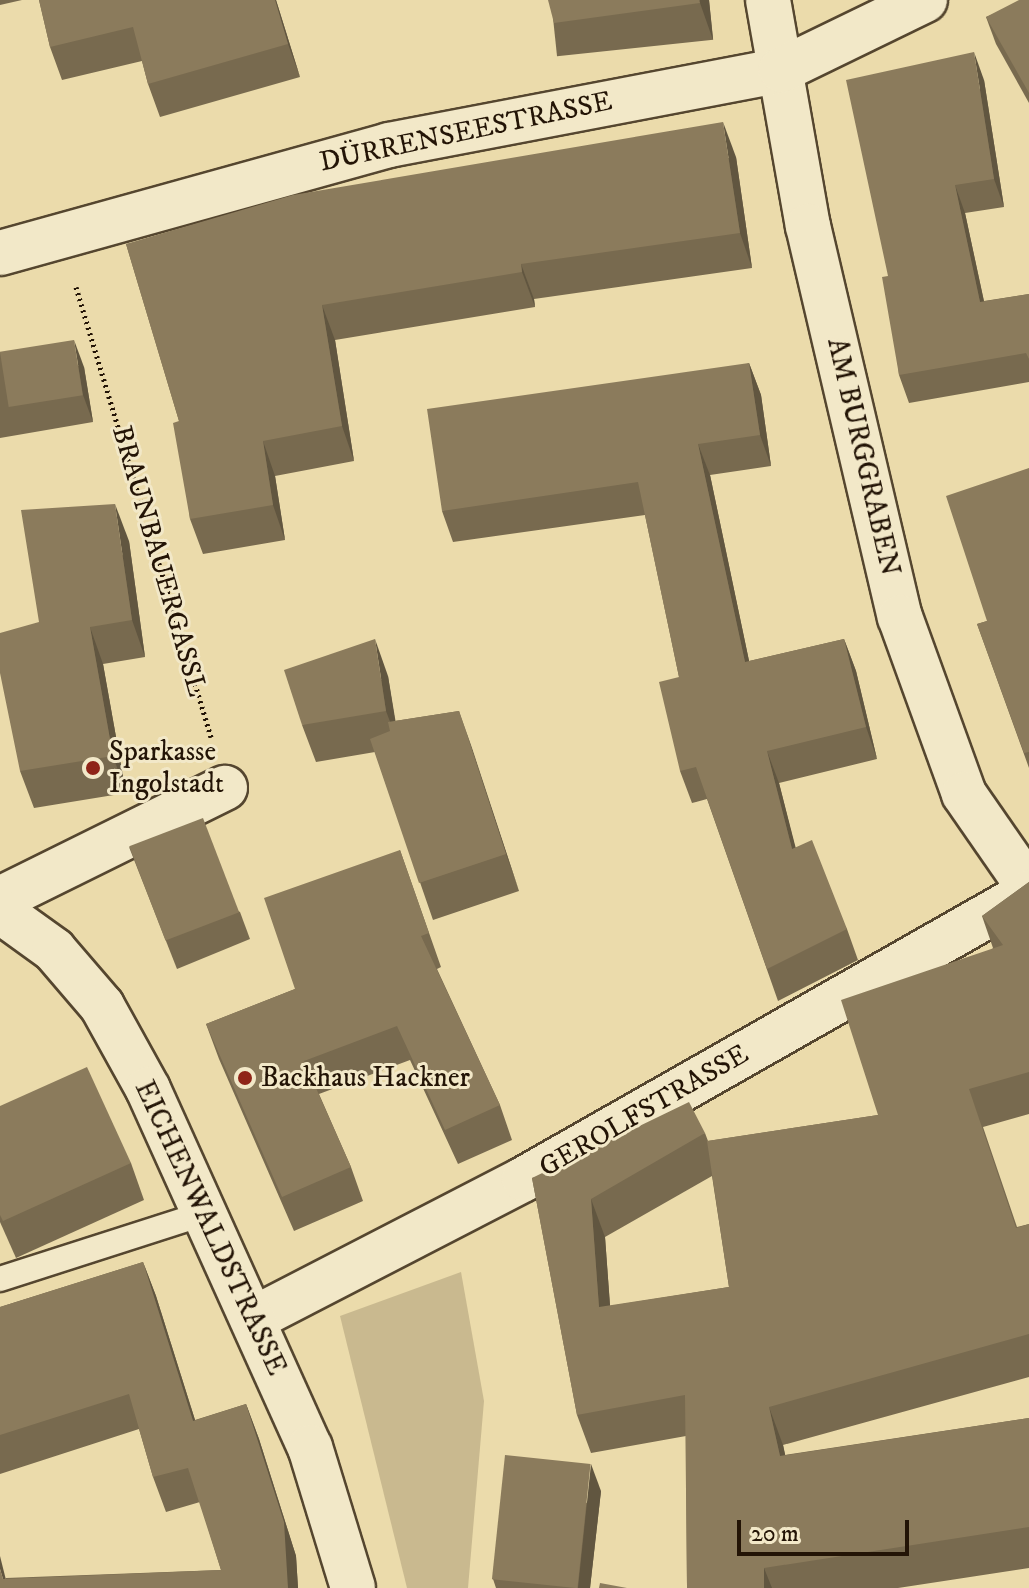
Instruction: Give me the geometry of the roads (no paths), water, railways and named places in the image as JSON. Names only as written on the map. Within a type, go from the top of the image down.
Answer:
[{"type":"street","name":"AM BURGGRABEN","points":[[768,0],[808,226],[900,617],[964,794],[1029,890]]},
{"type":"street","name":"DÜRRENSEESTRASSE","points":[[0,253],[59,233],[389,145],[781,70],[925,0]]},
{"type":"street","points":[[0,899],[225,788]]},
{"type":"street","name":"GEROLFSTRASSE","points":[[253,1319],[524,1179],[1029,890]]},
{"type":"street","name":"EICHENWALDSTRASSE","points":[[0,911],[54,950],[102,1006],[205,1213],[315,1459],[353,1588]]},
{"type":"lane","points":[[0,1279],[205,1213]]},
{"type":"place","name":"Sparkasse Ingolstadt","points":[[93,768]]},
{"type":"place","name":"Backhaus Hackner","points":[[245,1078]]}]
